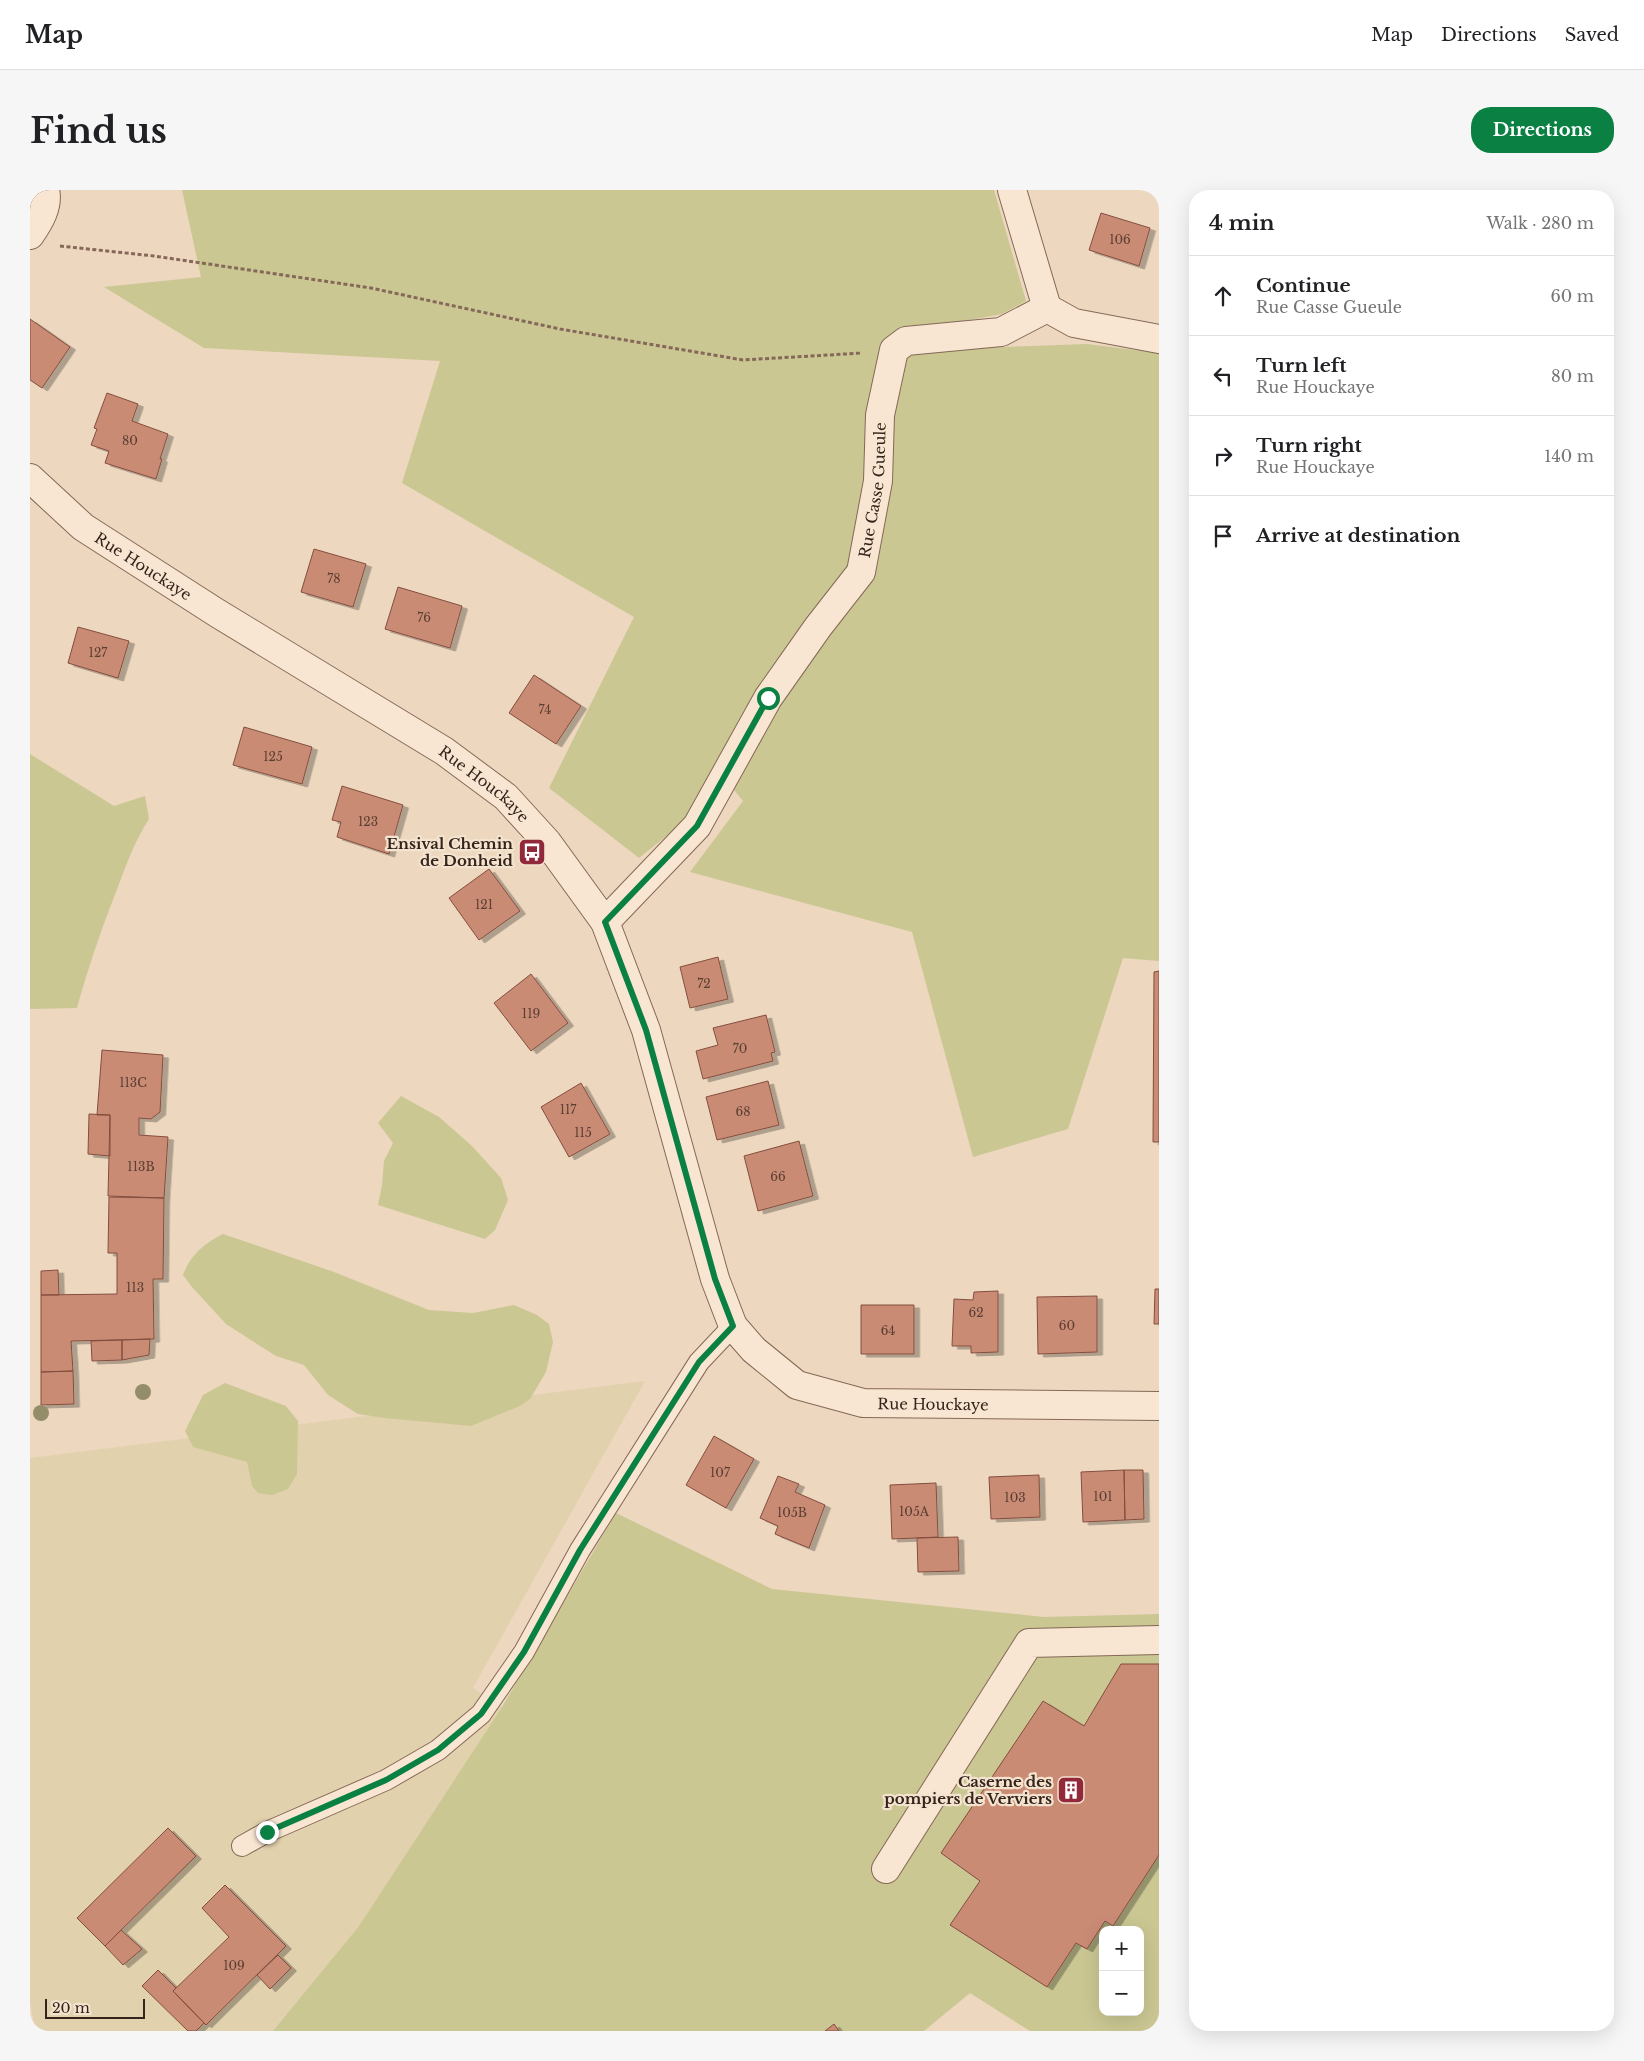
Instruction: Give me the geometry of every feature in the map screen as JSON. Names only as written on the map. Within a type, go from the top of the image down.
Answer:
[{"type":"street","points":[[30,235],[40,220],[47,198],[45,190]]},
{"type":"street","points":[[1012,190],[1047,308],[1074,323],[1159,339]]},
{"type":"street","points":[[894,350],[906,341],[1001,332],[1047,308]]},
{"type":"street","name":"Rue Casse Gueule","points":[[605,922],[697,826],[768,698],[818,627],[861,572],[878,481],[880,415],[894,350]]},
{"type":"street","name":"Rue Houckaye","points":[[30,478],[82,526],[217,613],[444,751],[506,797],[547,842],[605,922],[646,1030],[715,1279],[733,1326],[754,1350],[797,1385],[863,1402],[1159,1406]]},
{"type":"street","points":[[886,1870],[1029,1644],[1159,1640]]},
{"type":"lane","points":[[242,1846],[267,1832],[386,1780],[438,1750],[481,1714],[524,1652],[580,1550],[699,1362],[733,1326]]},
{"type":"path","points":[[59,246],[154,256],[371,288],[560,329],[743,360],[894,350]]},
{"type":"shaded area","points":[[182,190],[994,190],[1026,301],[1002,314],[892,334],[917,350],[1087,344],[1159,353],[1159,961],[1123,958],[1068,1129],[973,1157],[912,932],[690,872],[743,801],[730,785],[639,858],[549,788],[634,617],[402,483],[440,361],[204,348],[104,287],[201,277]]},
{"type":"shaded area","points":[[30,754],[114,806],[145,796],[149,819],[135,845],[110,906],[77,1008],[30,1009]]},
{"type":"shaded area","points":[[401,1096],[439,1117],[472,1146],[501,1178],[508,1200],[495,1230],[485,1239],[378,1205],[384,1161],[393,1143],[378,1123]]},
{"type":"shaded area","points":[[223,1234],[334,1272],[429,1310],[473,1313],[514,1305],[537,1315],[549,1324],[553,1342],[546,1372],[530,1399],[520,1406],[471,1426],[358,1414],[328,1395],[304,1365],[276,1356],[226,1324],[183,1275],[194,1256],[210,1241]]},
{"type":"shaded area","points":[[645,1381],[473,1688],[502,1707],[359,1926],[273,2031],[35,2031],[30,2000],[30,1458]]},
{"type":"shaded area","points":[[225,1383],[286,1406],[298,1421],[297,1474],[288,1489],[272,1495],[258,1493],[252,1486],[247,1462],[193,1447],[185,1431],[203,1395]]},
{"type":"shaded area","points":[[616,1513],[772,1589],[1044,1617],[1159,1614],[1159,2025],[1153,2031],[1030,2031],[970,1993],[924,2031],[273,2031],[359,1926],[502,1707]]},
{"type":"building","points":[[1101,213],[1150,228],[1139,266],[1089,250]]},
{"type":"building","points":[[30,319],[70,347],[42,388],[30,380]]},
{"type":"building","points":[[107,393],[138,404],[132,421],[168,434],[156,479],[105,463],[109,451],[91,445],[97,429],[94,428]]},
{"type":"building","points":[[314,549],[366,564],[353,607],[301,592]]},
{"type":"building","points":[[398,587],[462,606],[450,648],[385,629]]},
{"type":"building","points":[[78,627],[129,641],[118,678],[68,663]]},
{"type":"building","points":[[534,675],[581,706],[556,744],[509,713]]},
{"type":"building","points":[[244,727],[312,747],[302,784],[233,765]]},
{"type":"building","points":[[342,786],[403,805],[389,854],[337,837],[341,822],[332,820]]},
{"type":"building","points":[[489,869],[520,911],[479,940],[449,898]]},
{"type":"building","points":[[718,957],[728,999],[690,1008],[680,967]]},
{"type":"building","points":[[1159,971],[1159,1142],[1153,1142],[1154,972]]},
{"type":"building","points":[[531,974],[568,1023],[531,1051],[494,1003]]},
{"type":"building","points":[[766,1015],[775,1052],[771,1053],[773,1061],[703,1079],[696,1051],[718,1045],[713,1028]]},
{"type":"building","points":[[102,1050],[163,1055],[160,1112],[151,1119],[139,1118],[139,1135],[168,1137],[164,1198],[108,1196],[110,1115],[97,1115]]},
{"type":"building","points":[[768,1081],[779,1125],[717,1140],[706,1097]]},
{"type":"building","points":[[581,1083],[610,1134],[569,1157],[541,1107]]},
{"type":"building","points":[[89,1114],[110,1115],[110,1156],[88,1154]]},
{"type":"building","points":[[799,1141],[813,1196],[758,1211],[744,1156]]},
{"type":"building","points":[[109,1197],[164,1198],[163,1279],[153,1279],[154,1339],[71,1341],[73,1371],[41,1372],[41,1295],[117,1294],[117,1253],[108,1253]]},
{"type":"building","points":[[58,1270],[59,1295],[41,1295],[41,1271]]},
{"type":"building","points":[[1155,1289],[1159,1289],[1159,1324],[1154,1324]]},
{"type":"building","points":[[998,1291],[998,1352],[971,1353],[971,1346],[952,1346],[954,1299],[973,1300],[974,1292]]},
{"type":"building","points":[[1097,1296],[1097,1352],[1038,1354],[1037,1297]]},
{"type":"building","points":[[861,1305],[914,1305],[914,1354],[861,1354]]},
{"type":"building","points":[[150,1339],[149,1355],[122,1360],[122,1340]]},
{"type":"building","points":[[122,1340],[122,1360],[92,1361],[91,1341]]},
{"type":"building","points":[[73,1371],[74,1404],[41,1405],[41,1372]]},
{"type":"building","points":[[714,1436],[754,1459],[726,1508],[686,1485]]},
{"type":"building","points":[[1124,1470],[1143,1470],[1144,1519],[1125,1520]]},
{"type":"building","points":[[1124,1470],[1125,1520],[1083,1522],[1081,1472]]},
{"type":"building","points":[[1039,1475],[1040,1517],[991,1519],[989,1477]]},
{"type":"building","points":[[778,1476],[799,1484],[795,1492],[825,1505],[809,1548],[775,1534],[778,1526],[760,1518]]},
{"type":"building","points":[[936,1483],[938,1537],[892,1539],[890,1485]]},
{"type":"building","points":[[958,1537],[959,1571],[918,1572],[917,1538]]},
{"type":"building","name":"Caserne des pompiers de Verviers","points":[[1121,1664],[1159,1664],[1159,1855],[1113,1926],[1105,1921],[1102,1926],[1099,1926],[1099,1930],[1087,1949],[1076,1943],[1047,1987],[950,1925],[980,1881],[941,1853],[1043,1701],[1084,1726]]},
{"type":"building","points":[[168,1828],[196,1856],[105,1946],[77,1918]]},
{"type":"building","points":[[225,1885],[286,1946],[206,2025],[173,1991],[229,1937],[202,1908]]},
{"type":"building","points":[[121,1930],[142,1949],[123,1965],[105,1946]]},
{"type":"building","points":[[278,1955],[291,1968],[270,1989],[257,1975]]},
{"type":"building","points":[[158,1970],[176,1988],[173,1991],[204,2023],[196,2031],[188,2031],[142,1986]]},
{"type":"building","points":[[834,2024],[839,2031],[825,2031]]},
{"type":"place","name":"Ensival Chemin de Donheid","points":[[532,852]]},
{"type":"place","name":"Caserne des pompiers de Verviers","points":[[1071,1790]]},
{"type":"route","points":[[267,1832],[386,1780],[438,1750],[481,1714],[524,1652],[580,1550],[699,1362],[733,1326],[715,1279],[646,1030],[605,922],[697,826],[768,698]]}]
